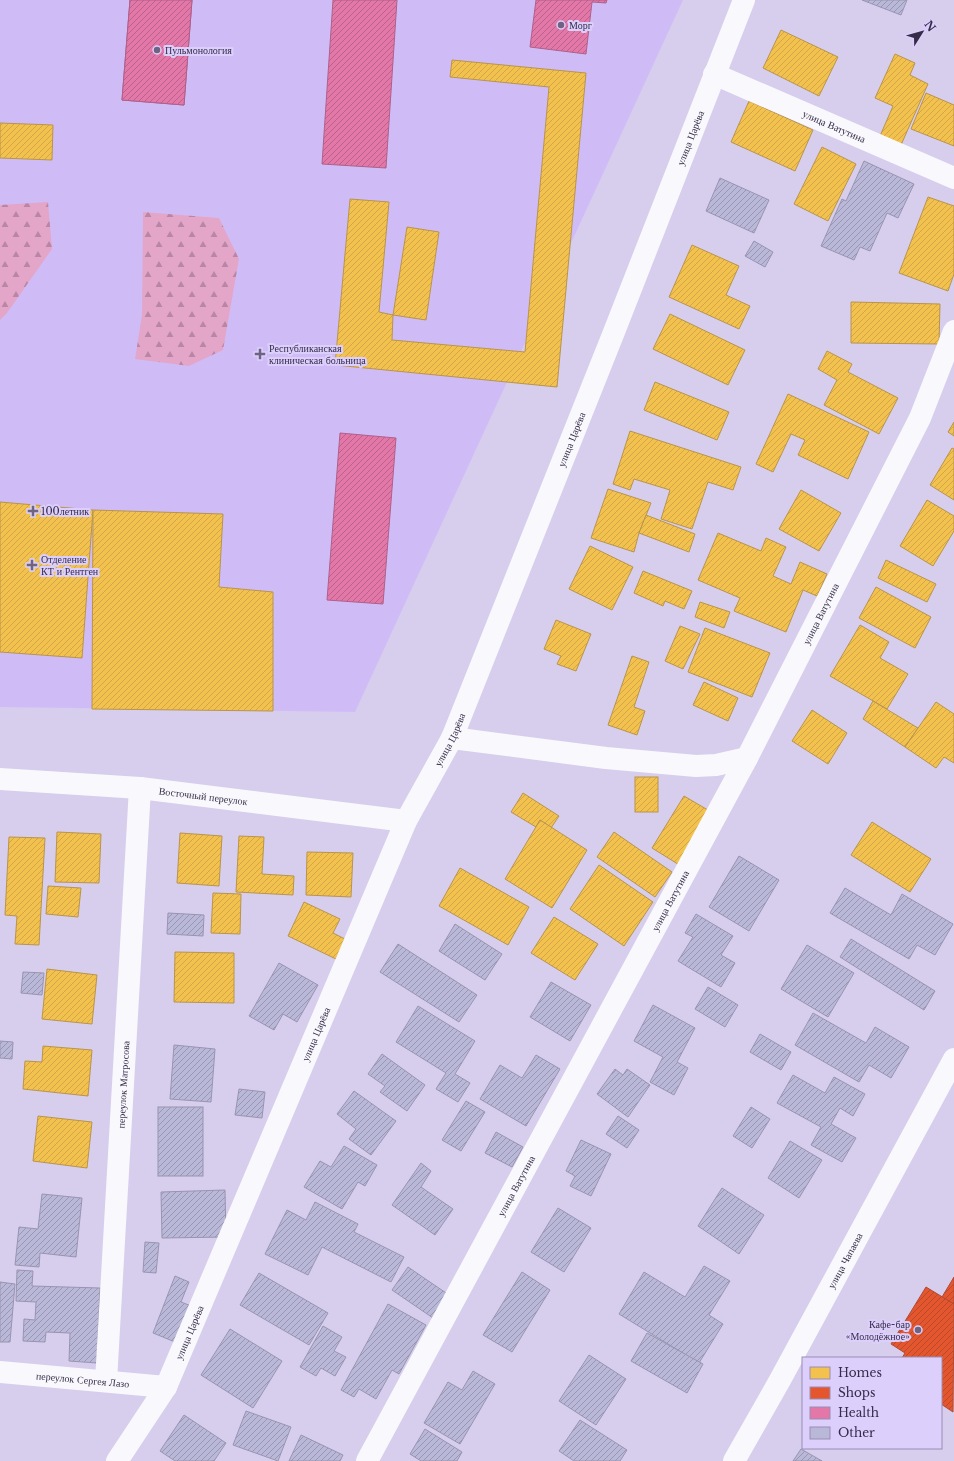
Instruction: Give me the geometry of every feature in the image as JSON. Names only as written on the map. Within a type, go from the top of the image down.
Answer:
[{"type":"street","name":"улица Царёва","points":[[117,1461],[166,1387],[406,821],[452,738],[614,332],[744,0]]},
{"type":"street","name":"улица Ватутина","points":[[714,74],[954,178]]},
{"type":"street","name":"улица Ватутина","points":[[368,1461],[747,758],[920,418],[954,331]]},
{"type":"street","points":[[452,738],[606,758],[696,766],[716,765],[747,758]]},
{"type":"street","name":"Восточный переулок","points":[[0,779],[140,788],[406,821]]},
{"type":"street","name":"переулок Матросова","points":[[106,1381],[140,788]]},
{"type":"street","name":"улица Чапаева","points":[[734,1461],[780,1380],[954,1059]]},
{"type":"street","name":"переулок Сергея Лазо","points":[[0,1372],[166,1387]]},
{"type":"shaded area","name":"Республиканская клиническая больница","points":[[0,0],[683,0],[355,712],[0,707]]},
{"type":"green space","points":[[48,202],[52,249],[7,313],[0,320],[0,205]]},
{"type":"green space","points":[[143,212],[219,218],[239,259],[223,350],[189,366],[135,359],[142,315]]},
{"type":"building: Homes","points":[[781,30],[838,57],[819,96],[763,68]]},
{"type":"building: Homes","points":[[895,54],[915,63],[910,75],[928,84],[901,145],[880,136],[893,106],[875,98]]},
{"type":"building: Homes","points":[[452,60],[586,73],[557,387],[335,365],[350,199],[389,202],[379,312],[393,315],[392,340],[525,352],[549,87],[450,77]]},
{"type":"building: Homes","points":[[926,93],[954,105],[954,146],[911,129]]},
{"type":"building: Homes","points":[[749,101],[813,130],[795,171],[731,142]]},
{"type":"building: Homes","points":[[0,123],[53,125],[52,160],[0,158]]},
{"type":"building: Homes","points":[[822,147],[856,164],[828,221],[794,204]]},
{"type":"building: Homes","points":[[928,197],[954,206],[954,274],[948,291],[899,273]]},
{"type":"building: Homes","points":[[407,227],[439,232],[426,320],[393,315]]},
{"type":"building: Homes","points":[[692,245],[739,266],[726,295],[750,306],[739,329],[669,297]]},
{"type":"building: Homes","points":[[851,302],[940,304],[939,344],[851,343]]},
{"type":"building: Homes","points":[[670,314],[745,350],[728,385],[653,349]]},
{"type":"building: Homes","points":[[827,351],[852,364],[848,372],[898,398],[879,434],[824,405],[837,380],[818,369]]},
{"type":"building: Homes","points":[[655,382],[729,412],[717,440],[644,410]]},
{"type":"building: Homes","points":[[788,394],[869,432],[848,479],[798,455],[805,440],[791,434],[773,472],[756,464]]},
{"type":"building: Homes","points":[[954,422],[954,436],[948,432]]},
{"type":"building: Homes","points":[[630,431],[741,467],[733,490],[708,482],[692,529],[661,519],[670,490],[634,479],[630,490],[613,484]]},
{"type":"building: Homes","points":[[952,448],[954,449],[954,500],[930,485]]},
{"type":"building: Homes","points":[[608,489],[651,503],[639,533],[634,552],[591,538]]},
{"type":"building: Homes","points":[[801,490],[841,513],[819,551],[779,529]]},
{"type":"building: Homes","points":[[927,500],[954,516],[954,531],[933,566],[900,546]]},
{"type":"building: Homes","points":[[0,502],[93,510],[82,658],[0,652]]},
{"type":"building: Homes","points":[[93,510],[223,514],[219,587],[273,592],[273,711],[92,709]]},
{"type":"building: Homes","points":[[646,515],[695,534],[689,552],[639,533]]},
{"type":"building: Homes","points":[[718,533],[761,551],[766,538],[786,547],[773,576],[791,584],[800,562],[827,574],[817,596],[803,590],[786,632],[734,611],[740,598],[698,580]]},
{"type":"building: Homes","points":[[590,546],[633,567],[612,610],[569,589]]},
{"type":"building: Homes","points":[[886,560],[936,584],[927,602],[878,578]]},
{"type":"building: Homes","points":[[643,571],[692,591],[684,609],[665,601],[663,606],[634,593]]},
{"type":"building: Homes","points":[[876,587],[931,617],[915,648],[859,618]]},
{"type":"building: Homes","points":[[700,602],[730,612],[724,628],[695,617]]},
{"type":"building: Homes","points":[[556,620],[591,634],[576,671],[557,664],[561,656],[544,649]]},
{"type":"building: Homes","points":[[860,625],[889,642],[880,658],[908,674],[887,709],[830,676]]},
{"type":"building: Homes","points":[[680,626],[700,634],[683,669],[665,661]]},
{"type":"building: Homes","points":[[705,628],[770,653],[752,697],[688,672]]},
{"type":"building: Homes","points":[[632,656],[649,662],[634,707],[645,711],[637,735],[608,725]]},
{"type":"building: Homes","points":[[704,682],[738,698],[728,721],[693,705]]},
{"type":"building: Homes","points":[[873,701],[918,728],[905,747],[863,719]]},
{"type":"building: Homes","points":[[936,702],[954,714],[954,763],[944,757],[936,768],[905,747]]},
{"type":"building: Homes","points":[[812,710],[847,733],[828,764],[792,741]]},
{"type":"building: Homes","points":[[635,777],[658,777],[658,812],[635,812]]},
{"type":"building: Homes","points":[[523,793],[559,816],[551,828],[540,820],[536,827],[511,812]]},
{"type":"building: Homes","points":[[684,796],[713,813],[681,866],[652,848]]},
{"type":"building: Homes","points":[[540,820],[587,850],[552,908],[505,879]]},
{"type":"building: Homes","points":[[872,822],[931,859],[910,892],[851,855]]},
{"type":"building: Homes","points":[[57,832],[101,834],[99,883],[55,882]]},
{"type":"building: Homes","points":[[614,832],[672,872],[655,897],[597,857]]},
{"type":"building: Homes","points":[[180,833],[222,836],[219,886],[177,883]]},
{"type":"building: Homes","points":[[239,836],[264,837],[262,874],[294,876],[293,895],[236,892]]},
{"type":"building: Homes","points":[[9,837],[45,838],[39,945],[15,944],[17,916],[5,915]]},
{"type":"building: Homes","points":[[307,852],[353,853],[351,897],[306,895]]},
{"type":"building: Homes","points":[[599,865],[653,902],[624,946],[570,909]]},
{"type":"building: Homes","points":[[460,868],[529,907],[508,945],[439,906]]},
{"type":"building: Homes","points":[[48,886],[81,888],[78,917],[46,914]]},
{"type":"building: Homes","points":[[213,893],[241,894],[240,934],[211,933]]},
{"type":"building: Homes","points":[[304,902],[340,919],[333,933],[345,939],[336,959],[288,936]]},
{"type":"building: Homes","points":[[554,917],[598,944],[575,980],[531,953]]},
{"type":"building: Homes","points":[[175,952],[234,953],[234,1003],[174,1002]]},
{"type":"building: Homes","points":[[47,969],[97,975],[92,1024],[42,1019]]},
{"type":"building: Homes","points":[[43,1046],[92,1050],[88,1096],[23,1089],[25,1061],[42,1062]]},
{"type":"building: Homes","points":[[38,1116],[92,1122],[87,1168],[33,1161]]},
{"type":"building: Shops","points":[[954,1277],[954,1304],[942,1297]]},
{"type":"building: Shops","points":[[926,1287],[954,1304],[953,1412],[942,1405],[942,1357],[903,1357],[905,1353],[891,1344]]},
{"type":"building: Health","name":"Пульмонология","points":[[130,0],[192,0],[184,105],[122,100]]},
{"type":"building: Health","name":"Пульмонология","points":[[130,0],[192,0],[184,105],[122,100]]},
{"type":"building: Health","points":[[333,0],[397,0],[386,168],[322,164]]},
{"type":"building: Health","name":"Морг","points":[[536,0],[607,0],[606,3],[592,2],[586,54],[530,47]]},
{"type":"building: Health","points":[[340,433],[396,438],[383,604],[327,600]]},
{"type":"building: Other","points":[[862,0],[907,0],[901,15]]},
{"type":"building: Other","points":[[864,161],[914,184],[898,218],[887,213],[870,251],[860,247],[854,260],[821,246],[842,199],[846,201]]},
{"type":"building: Other","points":[[720,178],[769,200],[754,233],[706,211]]},
{"type":"building: Other","points":[[754,241],[773,252],[765,267],[745,256]]},
{"type":"building: Other","points":[[739,856],[779,880],[749,931],[709,907]]},
{"type":"building: Other","points":[[845,888],[891,915],[902,894],[953,924],[935,955],[917,945],[909,959],[830,913]]},
{"type":"building: Other","points":[[168,913],[204,915],[203,936],[167,934]]},
{"type":"building: Other","points":[[696,914],[733,936],[721,955],[735,963],[721,987],[678,961],[693,937],[685,933]]},
{"type":"building: Other","points":[[455,924],[502,954],[485,980],[439,951]]},
{"type":"building: Other","points":[[851,939],[935,991],[924,1010],[840,957]]},
{"type":"building: Other","points":[[398,944],[477,995],[459,1022],[380,972]]},
{"type":"building: Other","points":[[807,945],[854,973],[828,1017],[781,989]]},
{"type":"building: Other","points":[[279,963],[318,985],[297,1022],[283,1014],[274,1030],[249,1016]]},
{"type":"building: Other","points":[[23,972],[44,973],[42,995],[21,993]]},
{"type":"building: Other","points":[[551,982],[591,1005],[570,1041],[530,1017]]},
{"type":"building: Other","points":[[708,987],[738,1005],[725,1027],[695,1009]]},
{"type":"building: Other","points":[[653,1005],[695,1028],[677,1062],[688,1068],[674,1095],[650,1082],[663,1057],[634,1041]]},
{"type":"building: Other","points":[[418,1006],[475,1041],[455,1074],[470,1083],[458,1102],[436,1089],[446,1073],[396,1042]]},
{"type":"building: Other","points":[[813,1013],[866,1043],[875,1027],[909,1047],[891,1078],[869,1065],[859,1082],[795,1045]]},
{"type":"building: Other","points":[[760,1034],[791,1052],[781,1070],[750,1052]]},
{"type":"building: Other","points":[[0,1041],[13,1042],[12,1059],[0,1058]]},
{"type":"building: Other","points":[[174,1045],[215,1049],[211,1102],[170,1099]]},
{"type":"building: Other","points":[[382,1054],[425,1085],[407,1111],[380,1092],[385,1086],[368,1074]]},
{"type":"building: Other","points":[[536,1055],[560,1069],[526,1126],[480,1099],[500,1065],[522,1078]]},
{"type":"building: Other","points":[[615,1069],[623,1075],[627,1069],[650,1085],[628,1117],[597,1094]]},
{"type":"building: Other","points":[[793,1075],[825,1093],[834,1077],[865,1094],[853,1116],[840,1108],[831,1124],[856,1138],[842,1162],[811,1145],[821,1127],[777,1103]]},
{"type":"building: Other","points":[[239,1089],[265,1092],[262,1118],[235,1115]]},
{"type":"building: Other","points":[[354,1091],[396,1121],[371,1155],[349,1139],[356,1129],[337,1114]]},
{"type":"building: Other","points":[[466,1101],[485,1112],[461,1151],[442,1140]]},
{"type":"building: Other","points":[[158,1107],[203,1107],[203,1176],[158,1176]]},
{"type":"building: Other","points":[[751,1107],[770,1119],[752,1148],[733,1136]]},
{"type":"building: Other","points":[[618,1116],[639,1130],[627,1148],[606,1134]]},
{"type":"building: Other","points":[[496,1132],[523,1147],[512,1167],[485,1153]]},
{"type":"building: Other","points":[[581,1140],[611,1154],[591,1196],[570,1186],[575,1176],[566,1171]]},
{"type":"building: Other","points":[[790,1141],[822,1160],[799,1198],[768,1178]]},
{"type":"building: Other","points":[[344,1146],[377,1165],[365,1186],[358,1182],[342,1209],[304,1187],[320,1161],[331,1167]]},
{"type":"building: Other","points":[[421,1163],[431,1171],[421,1187],[453,1209],[435,1235],[392,1205]]},
{"type":"building: Other","points":[[722,1188],[764,1215],[739,1254],[698,1226]]},
{"type":"building: Other","points":[[225,1190],[226,1237],[162,1238],[161,1192]]},
{"type":"building: Other","points":[[42,1194],[82,1198],[76,1257],[40,1253],[39,1267],[15,1265],[19,1227],[38,1229]]},
{"type":"building: Other","points":[[315,1202],[358,1224],[354,1232],[404,1257],[391,1282],[322,1247],[308,1275],[265,1254],[287,1210],[306,1220]]},
{"type":"building: Other","points":[[558,1208],[591,1228],[564,1272],[531,1252]]},
{"type":"building: Other","points":[[145,1242],[159,1243],[156,1273],[143,1272]]},
{"type":"building: Other","points":[[704,1266],[730,1281],[709,1315],[723,1324],[699,1363],[619,1314],[644,1272],[685,1297]]},
{"type":"building: Other","points":[[408,1267],[449,1295],[433,1318],[392,1290]]},
{"type":"building: Other","points":[[17,1270],[33,1271],[32,1286],[100,1288],[97,1363],[69,1361],[70,1333],[46,1332],[45,1342],[23,1341],[24,1319],[35,1320],[36,1302],[16,1301]]},
{"type":"building: Other","points":[[522,1272],[550,1290],[512,1352],[483,1335]]},
{"type":"building: Other","points":[[259,1273],[328,1313],[309,1345],[240,1305]]},
{"type":"building: Other","points":[[175,1276],[189,1282],[181,1302],[194,1307],[180,1344],[153,1333]]},
{"type":"building: Other","points":[[0,1282],[15,1284],[10,1342],[0,1342]]},
{"type":"building: Other","points":[[388,1304],[426,1325],[399,1374],[392,1370],[376,1399],[359,1389],[354,1397],[341,1390]]},
{"type":"building: Other","points":[[323,1326],[342,1337],[334,1351],[346,1357],[335,1376],[321,1368],[316,1376],[300,1367]]},
{"type":"building: Other","points":[[230,1329],[282,1361],[253,1408],[201,1375]]},
{"type":"building: Other","points":[[647,1333],[703,1364],[687,1393],[631,1361]]},
{"type":"building: Other","points":[[589,1355],[626,1379],[596,1425],[559,1401]]},
{"type":"building: Other","points":[[473,1371],[495,1384],[460,1444],[424,1423],[448,1382],[462,1390]]},
{"type":"building: Other","points":[[246,1411],[291,1427],[278,1461],[233,1445]]},
{"type":"building: Other","points":[[184,1415],[226,1443],[214,1461],[175,1461],[160,1451]]},
{"type":"building: Other","points":[[580,1420],[627,1450],[620,1461],[574,1461],[559,1451]]},
{"type":"building: Other","points":[[425,1429],[462,1452],[457,1461],[421,1461],[410,1454]]},
{"type":"building: Other","points":[[301,1435],[343,1455],[340,1461],[289,1461]]},
{"type":"building: Other","points":[[801,1449],[822,1461],[793,1461]]},
{"type":"place","name":"Морг","points":[[561,25]]},
{"type":"place","name":"Пульмонология","points":[[157,50]]},
{"type":"place","name":"Республиканская клиническая больница","points":[[260,354]]},
{"type":"place","name":"100летник","points":[[33,511]]},
{"type":"place","name":"Отделение КТ и Рентген","points":[[32,565]]},
{"type":"place","name":"Кафе-бар «Молодёжное»","points":[[918,1330]]}]
